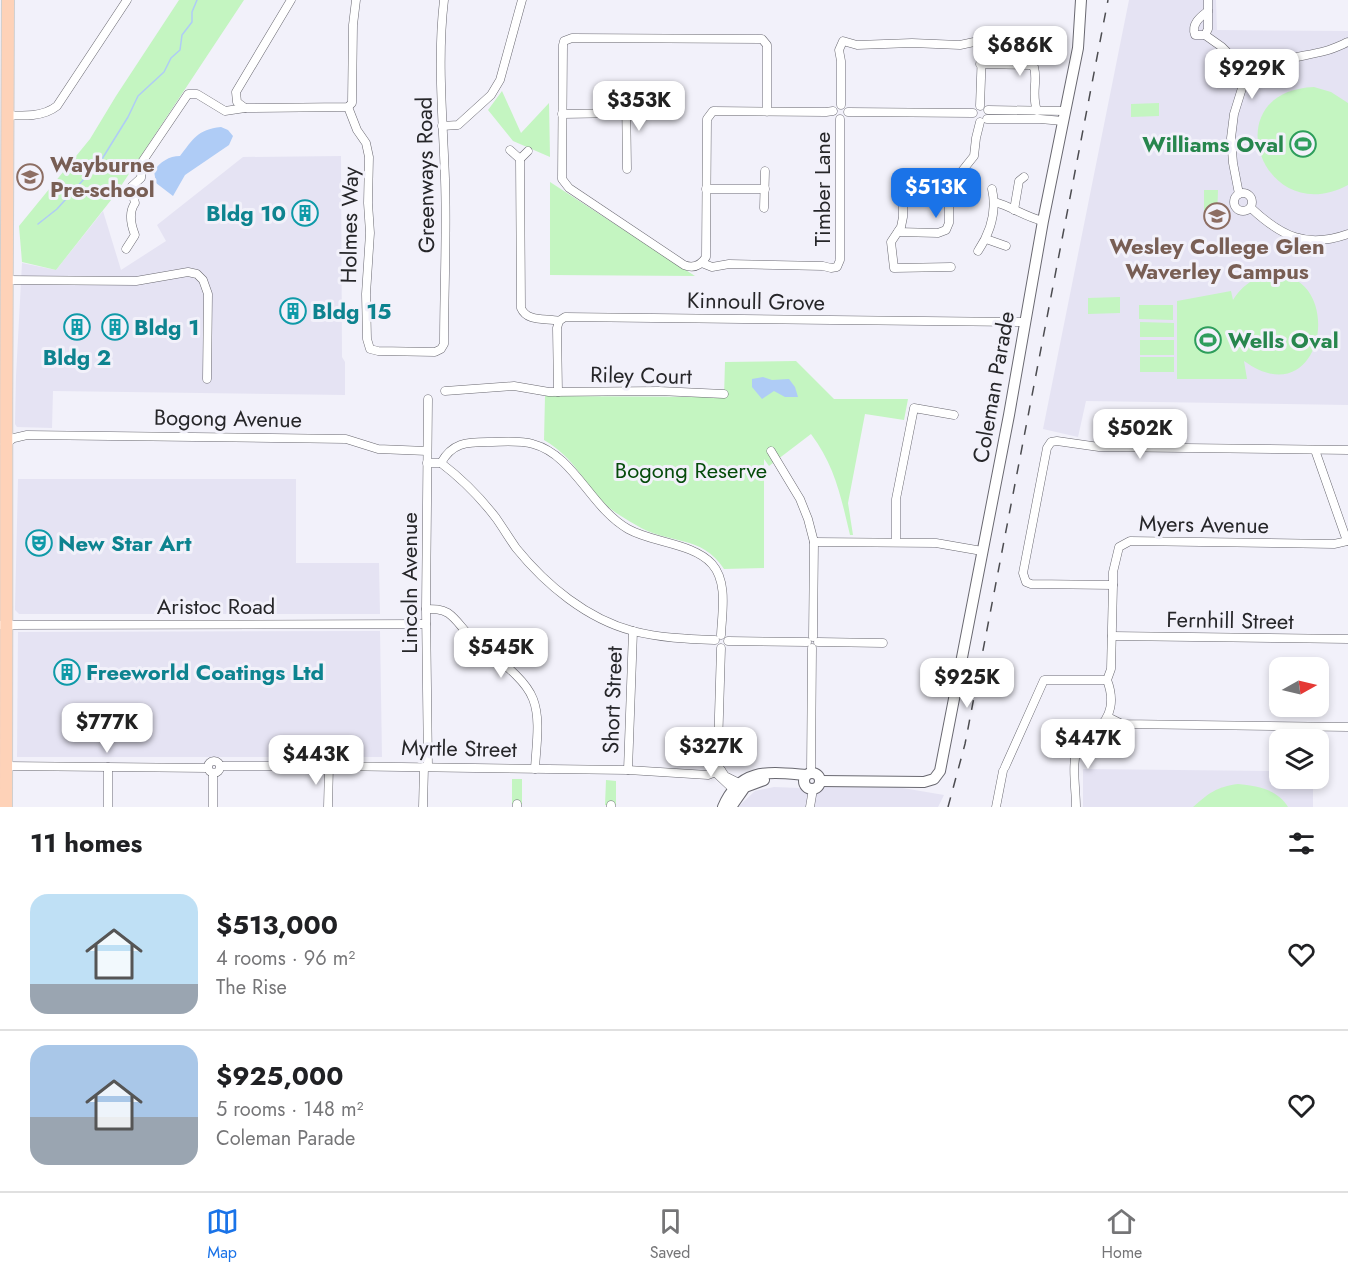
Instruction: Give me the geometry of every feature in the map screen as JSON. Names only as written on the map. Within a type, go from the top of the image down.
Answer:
[{"type":"main road","points":[[6,807],[3,624],[4,345],[7,280],[3,137],[7,115],[8,0]]},
{"type":"street","points":[[7,115],[39,114],[50,112],[57,106],[125,3],[115,0]]},
{"type":"street","points":[[245,108],[237,102],[236,92],[291,0]]},
{"type":"street","points":[[126,249],[135,235],[131,225],[131,209],[135,203],[131,186],[141,178],[142,162],[188,94],[197,94],[225,111],[245,108],[348,107],[354,99],[353,25],[356,0]]},
{"type":"street","name":"Greenways Road","points":[[441,349],[444,344],[445,192],[441,22],[444,0]]},
{"type":"street","points":[[442,126],[458,124],[494,91],[500,80],[522,0]]},
{"type":"street","name":"Coleman Parade","points":[[811,780],[924,782],[934,779],[942,765],[1009,415],[1043,221],[1078,48],[1082,0]]},
{"type":"street","points":[[1205,35],[1208,29],[1208,0]]},
{"type":"street","points":[[1208,10],[1198,19],[1193,30],[1195,35],[1205,35],[1222,47],[1237,63],[1243,85]]},
{"type":"street","points":[[767,112],[767,45],[762,39],[572,38],[564,41],[563,45],[562,180],[564,184],[684,265],[694,267],[702,263],[706,256],[708,114],[713,111],[767,112],[833,111],[841,105],[846,106],[848,112],[846,117],[840,119],[833,111]]},
{"type":"street","points":[[841,105],[839,50],[843,41],[857,45],[912,43],[960,45],[974,42],[981,46],[984,121],[974,156],[958,176],[949,180],[910,179],[905,181],[903,184],[903,218],[891,242],[894,268],[951,267]]},
{"type":"street","points":[[1239,194],[1231,138],[1234,114],[1243,85],[1251,76],[1272,63],[1328,50],[1348,42]]},
{"type":"street","points":[[980,64],[1030,65],[1034,68],[1033,93],[1036,111]]},
{"type":"street","points":[[626,96],[627,169]]},
{"type":"street","name":"Holmes Way","points":[[348,107],[366,143],[369,157],[370,233],[366,294],[367,339],[370,349],[435,352],[441,349]]},
{"type":"street","points":[[973,113],[976,108],[984,108],[1036,111],[1064,116]]},
{"type":"street","points":[[848,112],[973,113]]},
{"type":"street","points":[[562,114],[626,113]]},
{"type":"street","points":[[973,113],[975,119],[984,121],[1064,116]]},
{"type":"street","name":"Timber Lane","points":[[702,263],[712,267],[729,264],[837,267],[840,260],[840,119]]},
{"type":"street","points":[[510,150],[520,159],[528,151]]},
{"type":"street","name":"Kinnoull Grove","points":[[520,159],[521,308],[524,315],[529,318],[559,321],[565,317],[572,317],[1024,322]]},
{"type":"street","points":[[764,208],[765,171]]},
{"type":"street","points":[[1014,210],[1019,181],[1024,177]]},
{"type":"street","points":[[897,232],[938,233],[946,230],[949,223],[949,180]]},
{"type":"street","points":[[706,189],[765,189]]},
{"type":"street","points":[[978,251],[986,239],[995,202],[992,189]]},
{"type":"street","points":[[1239,194],[1248,195],[1252,201],[1251,208],[1242,212],[1235,207],[1234,198],[1239,194]]},
{"type":"street","points":[[995,202],[1025,216],[1043,221]]},
{"type":"street","points":[[1251,208],[1273,227],[1295,238],[1311,241],[1348,234]]},
{"type":"street","points":[[986,239],[1006,246]]},
{"type":"street","points":[[7,280],[136,281],[188,272],[197,274],[203,280],[208,294],[207,379]]},
{"type":"street","points":[[558,392],[557,328],[559,321]]},
{"type":"street","name":"Riley Court","points":[[445,391],[514,386],[558,392],[724,394]]},
{"type":"street","name":"Lincoln Avenue","points":[[423,807],[426,767],[428,399]]},
{"type":"street","points":[[896,542],[896,499],[914,408],[954,416]]},
{"type":"street","points":[[5,421],[14,431],[27,435]]},
{"type":"street","name":"Bogong Avenue","points":[[5,444],[14,438],[27,435],[346,439],[378,450],[427,451]]},
{"type":"street","points":[[441,463],[447,452],[462,444],[473,442],[532,443],[564,460],[602,507],[625,527],[645,537],[696,551],[711,563],[722,585],[721,639],[725,646],[721,648],[718,769],[734,794]]},
{"type":"street","points":[[1076,807],[1075,769],[1078,746],[1086,735],[1097,729],[1108,717],[1111,708],[1111,690],[1107,680],[1111,669],[1113,585],[1031,584],[1024,578],[1047,448],[1051,442],[1099,447],[1348,450]]},
{"type":"street","points":[[1315,450],[1348,541]]},
{"type":"street","points":[[771,451],[800,500],[814,542],[810,807]]},
{"type":"street","points":[[427,463],[441,463],[475,492],[527,562],[546,582],[579,606],[602,619],[633,631],[672,638],[883,643]]},
{"type":"street","name":"Myers Avenue","points":[[1113,585],[1119,547],[1130,541],[1334,544],[1348,541]]},
{"type":"street","points":[[814,542],[936,543],[982,551]]},
{"type":"street","points":[[426,609],[441,609],[451,615],[470,636],[525,684],[533,697],[537,710],[535,769]]},
{"type":"street","name":"Aristoc Road","points":[[3,624],[426,624]]},
{"type":"street","name":"Short Street","points":[[628,770],[633,631]]},
{"type":"street","name":"Fernhill Street","points":[[1112,636],[1348,639]]},
{"type":"street","points":[[996,807],[1004,769],[1044,680],[1107,680]]},
{"type":"street","points":[[1108,717],[1122,724],[1348,727]]},
{"type":"street","points":[[6,766],[210,771],[213,807]]},
{"type":"street","name":"Myrtle Street","points":[[210,771],[218,772],[220,766],[426,767],[696,773],[718,769]]},
{"type":"street","points":[[328,766],[328,807]]},
{"type":"street","points":[[108,767],[108,807]]},
{"type":"street","points":[[723,807],[748,777],[761,774],[811,780]]},
{"type":"street","points":[[734,794],[760,781],[811,780]]},
{"type":"shaded area","name":"Wesley College Glen Waverley Campus","points":[[1129,0],[1216,0],[1217,30],[1348,31],[1348,405],[1086,401],[1078,437],[1043,429]]},
{"type":"shaded area","points":[[341,156],[342,357],[345,362],[345,395],[53,391],[52,428],[17,427],[15,424],[16,376],[22,263],[56,270],[103,211],[121,270],[166,241],[157,225],[243,157]]},
{"type":"shaded area","points":[[18,479],[296,479],[296,563],[379,563],[380,614],[19,614],[15,610]]},
{"type":"shaded area","points":[[380,631],[382,757],[17,757],[18,632]]},
{"type":"shaded area","points":[[1083,769],[1269,771],[1269,789],[1313,789],[1313,807],[1083,807]]},
{"type":"shaded area","points":[[891,786],[944,795],[938,807],[738,807],[755,791],[774,787]]},
{"type":"green space","points":[[179,0],[244,0],[115,195],[56,270],[22,262],[19,226],[90,139]]},
{"type":"green space","name":"Williams Oval","points":[[1314,87],[1331,92],[1348,103],[1348,185],[1318,194],[1292,190],[1273,175],[1261,155],[1258,132],[1265,110],[1283,94]]},
{"type":"green space","points":[[502,91],[521,133],[549,103],[550,157],[513,141],[488,110]]},
{"type":"green space","points":[[1159,103],[1159,116],[1131,117],[1131,104]]},
{"type":"green space","points":[[550,182],[695,276],[550,275]]},
{"type":"green space","points":[[1204,190],[1218,190],[1217,219],[1204,219]]},
{"type":"green space","points":[[1274,274],[1297,281],[1312,296],[1318,317],[1316,340],[1308,359],[1292,372],[1271,374],[1244,361],[1247,379],[1177,379],[1177,301],[1231,291],[1233,300],[1251,282]]},
{"type":"green space","points":[[1120,297],[1120,313],[1088,314],[1088,298]]},
{"type":"green space","points":[[1139,305],[1173,305],[1173,320],[1139,319]]},
{"type":"green space","points":[[1140,322],[1174,323],[1174,337],[1140,337]]},
{"type":"green space","points":[[1140,340],[1174,340],[1174,355],[1140,355]]},
{"type":"green space","points":[[1140,357],[1174,357],[1174,372],[1140,372]]},
{"type":"green space","name":"Bogong Reserve","points":[[796,361],[834,399],[908,399],[904,420],[865,414],[848,503],[853,535],[850,535],[832,470],[811,434],[769,466],[764,459],[764,568],[724,569],[715,558],[695,545],[648,531],[636,525],[605,504],[571,462],[544,440],[545,396],[724,397],[725,362]]},
{"type":"green space","points":[[512,779],[522,779],[522,804],[512,804]]},
{"type":"green space","points":[[606,780],[616,781],[616,805],[605,805]]},
{"type":"green space","points":[[1238,784],[1259,787],[1272,792],[1288,807],[1193,807],[1213,791]]},
{"type":"water","points":[[221,127],[233,136],[229,145],[185,175],[173,196],[156,183],[154,171],[162,162],[180,156],[193,140],[206,130]]},
{"type":"water","points":[[763,377],[772,380],[789,379],[798,397],[785,397],[774,391],[762,399],[752,387],[752,379]]},
{"type":"waterway","points":[[38,224],[57,209],[102,159],[138,96],[164,72],[171,58],[180,50],[182,35],[192,22],[192,12],[197,0]]},
{"type":"railway","points":[[948,807],[965,744],[1108,0]]},
{"type":"place","name":"Williams Oval","points":[[1303,144]]},
{"type":"place","name":"Wayburne Pre-school","points":[[30,177]]},
{"type":"place","name":"Bldg 10","points":[[305,213]]},
{"type":"place","name":"Wesley College Glen Waverley Campus","points":[[1217,216]]},
{"type":"place","name":"Bldg 15","points":[[293,311]]},
{"type":"place","name":"Bldg 2","points":[[77,327]]},
{"type":"place","name":"Bldg 1","points":[[115,327]]},
{"type":"place","name":"Wells Oval","points":[[1208,340]]},
{"type":"place","name":"New Star Art","points":[[39,543]]},
{"type":"place","name":"Freeworld Coatings Ltd","points":[[67,672]]}]
